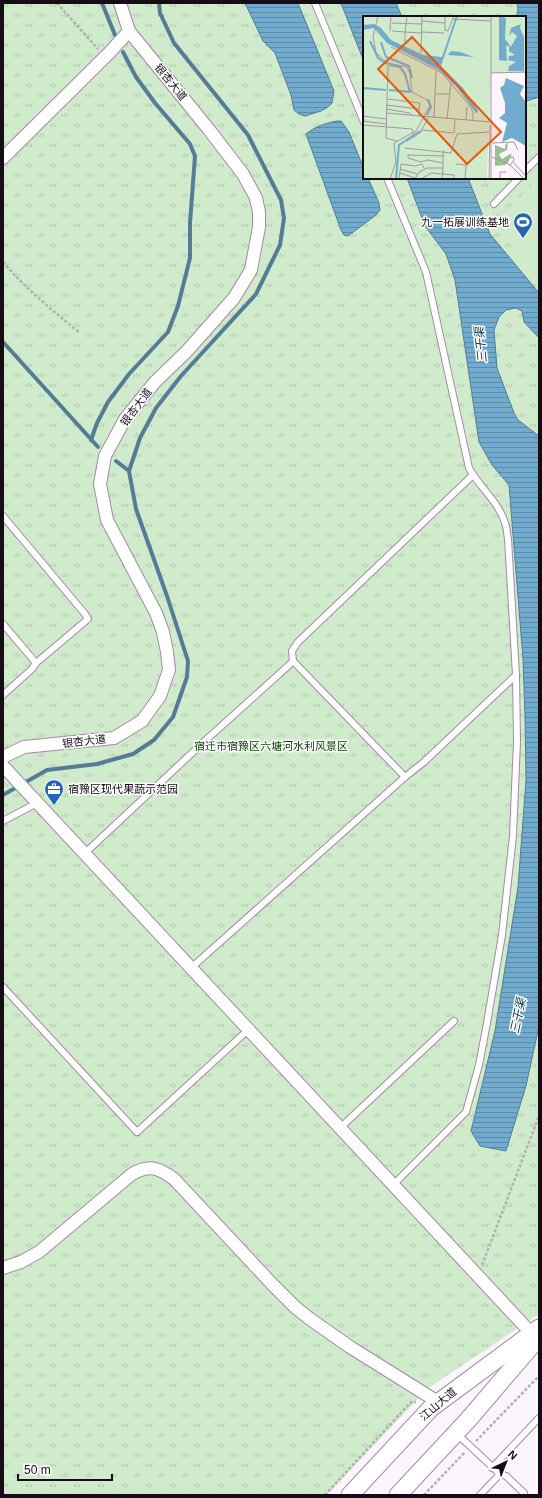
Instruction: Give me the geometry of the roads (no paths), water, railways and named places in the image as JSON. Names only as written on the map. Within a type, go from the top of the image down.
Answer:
[{"type":"main road","name":"江山大道","points":[[350,1495],[430,1408],[537,1333]]},
{"type":"main road","points":[[398,1495],[456,1433],[537,1333]]},
{"type":"street","name":"银杏大道","points":[[3,757],[24,747],[114,738],[142,721],[160,696],[169,670],[163,632],[156,613],[107,520],[100,484],[105,456],[125,419],[154,382],[187,351],[234,298],[250,270],[259,227],[260,212],[256,198],[243,174],[130,31],[120,3]]},
{"type":"street","points":[[3,158],[130,31]]},
{"type":"street","points":[[3,766],[478,1276],[537,1333]]},
{"type":"street","points":[[3,1268],[21,1262],[39,1252],[132,1174],[140,1169],[151,1168],[162,1170],[174,1179],[272,1284],[300,1311],[350,1347],[438,1402]]},
{"type":"lane","points":[[315,3],[363,120]]},
{"type":"lane","points":[[526,170],[539,157]]},
{"type":"lane","points":[[387,179],[426,272],[468,461],[473,475],[499,509],[505,523],[508,539],[516,675],[517,741],[513,836],[502,935],[488,1023],[479,1065],[466,1112],[393,1185]]},
{"type":"lane","points":[[494,204],[518,179]]},
{"type":"lane","points":[[405,777],[293,661],[292,650],[298,642],[473,475]]},
{"type":"lane","points":[[3,516],[88,619],[36,663],[32,669],[3,695]]},
{"type":"lane","points":[[3,624],[36,663]]},
{"type":"lane","points":[[84,854],[293,661]]},
{"type":"lane","points":[[191,968],[405,777],[424,762],[516,675]]},
{"type":"lane","points":[[3,821],[36,803]]},
{"type":"lane","points":[[3,987],[137,1132],[248,1030]]},
{"type":"lane","points":[[340,1128],[454,1021]]},
{"type":"lane","points":[[492,1468],[539,1418]]},
{"type":"lane","points":[[456,1433],[492,1468],[500,1474],[506,1476],[524,1493]]},
{"type":"lane","points":[[480,1495],[500,1474]]},
{"type":"water","points":[[245,3],[298,3],[334,91],[332,103],[328,107],[305,116],[294,110],[291,95],[275,53],[263,41]]},
{"type":"water","points":[[341,3],[396,3],[402,16],[363,16],[363,59]]},
{"type":"water","points":[[517,3],[539,3],[539,97],[527,101],[526,16],[516,16],[518,9]]},
{"type":"water","points":[[341,121],[349,132],[363,167],[363,179],[368,179],[379,203],[380,210],[376,215],[348,236],[344,235],[341,230],[306,134],[313,129],[329,123]]},
{"type":"water","name":"三干渠","points":[[407,179],[468,179],[490,234],[539,293],[539,338],[524,322],[522,311],[516,308],[506,310],[499,317],[494,330],[497,368],[514,413],[518,420],[539,436],[539,1026],[526,1086],[506,1151],[480,1146],[471,1131],[495,1031],[518,887],[526,780],[523,659],[509,485],[492,465],[479,442],[455,280],[446,254],[425,226]]},
{"type":"waterway","points":[[102,3],[115,35]]},
{"type":"waterway","points":[[3,795],[47,770],[97,764],[133,754],[154,740],[173,717],[187,677],[188,661],[136,509],[129,471],[140,438],[156,408],[181,376],[256,294],[280,245],[284,218],[281,200],[248,135],[174,43],[160,13],[159,3]]},
{"type":"waterway","points":[[91,440],[97,423],[108,402],[129,374],[168,332],[178,306],[190,258],[190,223],[195,156],[190,144],[155,103],[136,77],[123,52]]},
{"type":"waterway","points":[[3,342],[98,447]]},
{"type":"waterway","points":[[116,461],[129,471]]},
{"type":"place","name":"九一拓展训练基地","points":[[523,239]]},
{"type":"place","name":"宿豫区现代果蔬示范园","points":[[54,806]]},
{"type":"park label","name":"宿迁市宿豫区六塘河水利风景区","points":[[271,746]]}]
